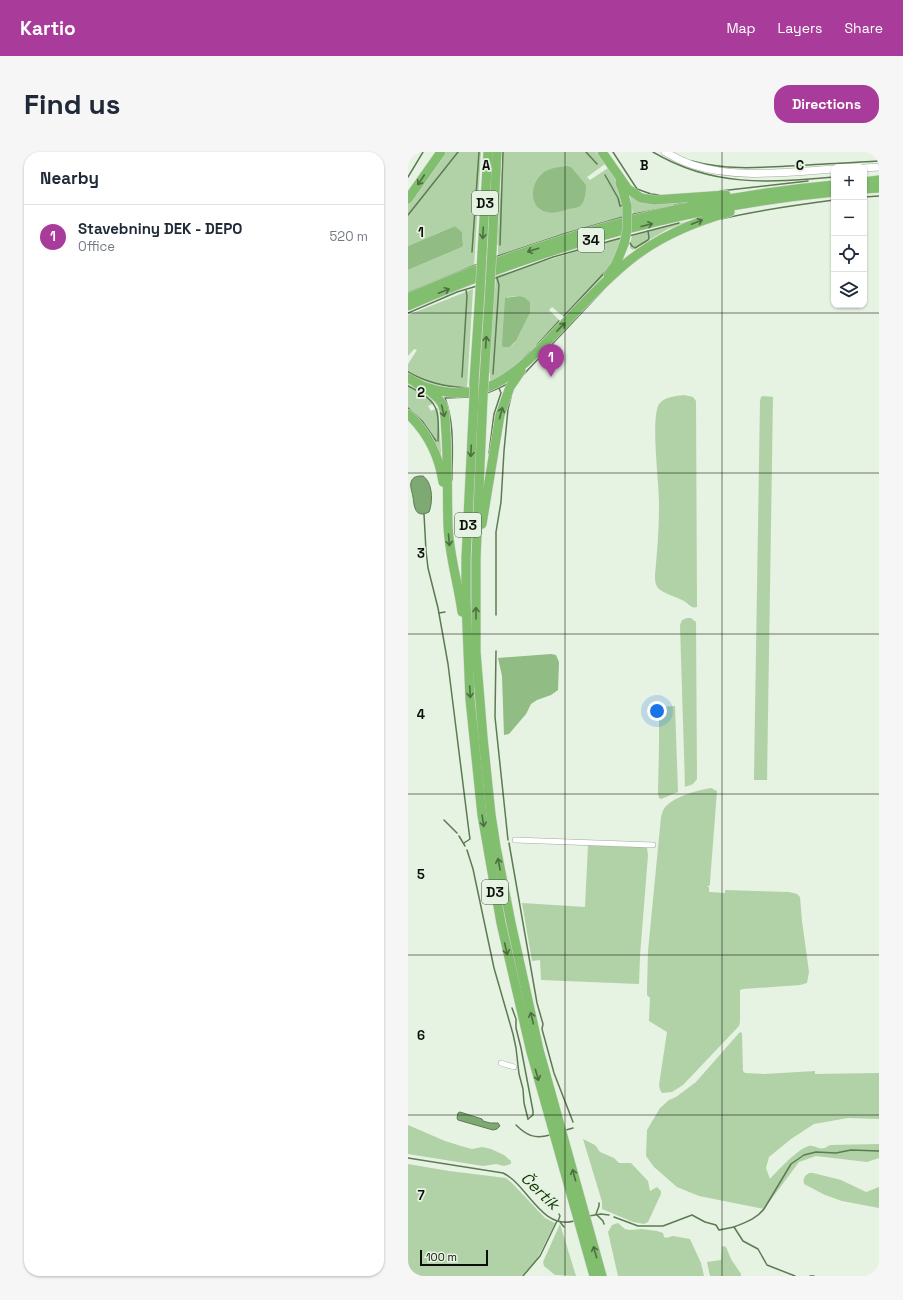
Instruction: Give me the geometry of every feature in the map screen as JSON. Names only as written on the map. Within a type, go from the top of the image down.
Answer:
[{"type":"highway","points":[[408,199],[439,152]]},
{"type":"highway","name":"D3","points":[[488,152],[480,292],[479,381],[483,396],[476,558],[476,652],[484,753],[496,847],[511,923],[557,1129],[584,1229],[594,1276]]},
{"type":"highway","name":"D3","points":[[497,152],[490,288],[479,381],[474,398],[466,558],[470,699],[478,782],[486,841],[501,923],[531,1052],[557,1129]]},
{"type":"highway","points":[[602,152],[631,192],[641,198],[649,200],[778,195]]},
{"type":"highway","points":[[587,301],[616,264],[624,244],[627,230],[627,206],[624,191],[614,169]]},
{"type":"highway","points":[[867,182],[879,180]]},
{"type":"highway","name":"34","points":[[408,306],[502,269],[613,233],[778,195],[831,186]]},
{"type":"highway","points":[[867,189],[879,188]]},
{"type":"highway","name":"34","points":[[408,298],[501,261],[612,226],[699,205],[778,195],[831,192]]},
{"type":"highway","points":[[417,384],[447,392],[462,392],[492,386],[506,379],[536,353],[629,261],[646,248],[667,235],[710,218],[778,195]]},
{"type":"highway","points":[[476,558],[500,415],[513,382],[536,353]]},
{"type":"highway","points":[[408,378],[436,397],[442,405],[444,411],[447,446],[448,525]]},
{"type":"highway","points":[[408,414],[426,436],[438,459],[442,473],[452,561],[462,609],[468,653]]},
{"type":"highway","name":"D3","points":[[584,1229],[602,1276]]},
{"type":"street","points":[[665,152],[693,165],[713,170],[731,172],[756,173],[831,169]]},
{"type":"street","points":[[867,168],[879,167]]},
{"type":"street","points":[[515,840],[653,845]]},
{"type":"street","points":[[501,1063],[514,1067]]},
{"type":"shaded area","points":[[443,152],[481,152],[474,267],[408,293],[408,270],[462,247],[463,245],[462,232],[455,226],[408,246],[408,204]]},
{"type":"shaded area","points":[[503,152],[596,152],[605,164],[587,177],[590,180],[608,168],[610,169],[617,182],[626,217],[498,256],[497,244]]},
{"type":"shaded area","points":[[567,166],[571,167],[586,185],[582,204],[579,207],[552,213],[541,210],[534,201],[533,195],[535,183],[543,173],[548,170]]},
{"type":"shaded area","points":[[630,196],[706,200],[633,215]]},
{"type":"shaded area","points":[[692,220],[668,229],[633,250],[630,248],[632,236]]},
{"type":"shaded area","points":[[455,226],[462,232],[462,247],[408,270],[408,246]]},
{"type":"shaded area","points":[[623,237],[614,260],[600,281],[591,291],[565,318],[552,307],[549,310],[561,322],[512,370],[490,382],[490,373],[488,372],[493,292],[495,291],[496,276]],"holes":[[[507,297],[524,297],[530,313],[516,341],[512,345]]]},
{"type":"shaded area","points":[[473,289],[467,388],[436,385],[408,373],[408,364],[417,350],[414,349],[408,356],[408,315]]},
{"type":"shaded area","points":[[520,296],[524,297],[530,302],[530,313],[516,341],[509,347],[503,347],[505,298]]},
{"type":"shaded area","points":[[408,384],[432,400],[434,403],[428,406],[431,411],[438,408],[441,460],[408,410]]},
{"type":"shaded area","points":[[684,395],[693,397],[696,401],[697,607],[692,607],[684,601],[660,590],[656,585],[655,578],[659,508],[655,438],[656,412],[659,404],[664,400],[670,397]]},
{"type":"shaded area","points":[[761,397],[773,397],[767,780],[754,780],[760,401]]},
{"type":"shaded area","points":[[423,476],[429,483],[431,503],[429,512],[421,514],[418,513],[415,508],[411,484],[414,478]]},
{"type":"shaded area","points":[[691,618],[696,622],[697,779],[693,784],[685,787],[680,625],[682,620]]},
{"type":"shaded area","points":[[551,654],[556,655],[559,662],[558,690],[551,695],[531,704],[526,714],[509,734],[504,735],[502,676],[498,658]]},
{"type":"shaded area","points":[[675,706],[678,792],[661,799],[659,798],[658,793],[659,707]]},
{"type":"shaded area","points":[[711,788],[717,791],[710,885],[707,887],[709,887],[709,892],[725,893],[725,890],[789,892],[797,894],[800,897],[809,972],[807,983],[800,985],[740,990],[739,1026],[683,1085],[672,1092],[662,1093],[659,1085],[667,1032],[649,1021],[650,998],[647,995],[648,951],[661,817],[665,807],[675,799]]},
{"type":"shaded area","points":[[588,845],[642,846],[647,848],[648,855],[639,984],[541,980],[540,960],[532,961],[522,903],[585,907]]},
{"type":"shaded area","points":[[741,1032],[743,1071],[745,1073],[764,1074],[815,1071],[815,1074],[879,1073],[879,1119],[848,1118],[814,1124],[791,1139],[769,1157],[766,1168],[770,1179],[794,1155],[805,1147],[809,1146],[823,1148],[830,1145],[879,1144],[879,1158],[867,1162],[816,1156],[799,1162],[764,1209],[699,1196],[677,1187],[654,1167],[646,1156],[647,1130],[660,1108],[669,1100],[676,1097],[696,1082]]},
{"type":"shaded area","points":[[460,1112],[482,1119],[483,1121],[498,1123],[500,1126],[493,1130],[458,1120],[458,1113]]},
{"type":"shaded area","points":[[408,1125],[445,1141],[461,1146],[472,1149],[482,1147],[491,1149],[504,1155],[511,1161],[511,1164],[504,1166],[496,1164],[483,1166],[408,1154]]},
{"type":"shaded area","points":[[583,1139],[595,1145],[600,1152],[614,1158],[619,1163],[631,1163],[648,1181],[650,1191],[657,1187],[661,1191],[648,1222],[644,1224],[633,1222],[602,1209],[602,1202]]},
{"type":"shaded area","points":[[408,1164],[506,1178],[545,1218],[555,1223],[537,1259],[522,1276],[408,1276]]},
{"type":"shaded area","points":[[809,1173],[841,1180],[866,1192],[879,1187],[879,1208],[842,1201],[825,1195],[804,1184],[804,1178]]},
{"type":"shaded area","points":[[618,1223],[625,1229],[657,1231],[663,1233],[664,1237],[666,1238],[673,1236],[690,1239],[701,1263],[704,1276],[618,1276],[608,1232],[612,1225]]},
{"type":"shaded area","points":[[560,1224],[576,1276],[555,1275],[544,1266],[543,1262]]},
{"type":"shaded area","points":[[722,1246],[726,1247],[741,1276],[710,1276],[707,1262],[721,1260]]},
{"type":"waterway","points":[[408,177],[423,152]]},
{"type":"waterway","points":[[408,215],[458,152]]},
{"type":"waterway","points":[[472,252],[479,152]]},
{"type":"waterway","points":[[500,245],[503,152]]},
{"type":"waterway","points":[[586,152],[597,164]]},
{"type":"waterway","points":[[613,152],[637,189],[659,195]]},
{"type":"waterway","points":[[653,152],[697,172],[719,177],[763,181],[786,181],[831,177]]},
{"type":"waterway","points":[[692,161],[716,166],[753,168],[879,161]]},
{"type":"waterway","points":[[605,175],[618,198],[620,206],[623,205]]},
{"type":"waterway","points":[[720,191],[808,181]]},
{"type":"waterway","points":[[867,197],[879,196]]},
{"type":"waterway","points":[[721,219],[763,210],[831,200]]},
{"type":"waterway","points":[[675,205],[689,202]]},
{"type":"waterway","points":[[630,215],[670,207]]},
{"type":"waterway","points":[[495,257],[564,234],[623,217]]},
{"type":"waterway","points":[[629,236],[679,223]]},
{"type":"waterway","points":[[630,243],[635,248],[648,240],[648,231]]},
{"type":"waterway","points":[[493,279],[553,257],[621,238]]},
{"type":"waterway","points":[[408,293],[478,264]]},
{"type":"waterway","points":[[564,316],[605,272]]},
{"type":"waterway","points":[[493,374],[499,285],[497,278]]},
{"type":"waterway","points":[[408,313],[457,292],[477,286]]},
{"type":"waterway","points":[[462,377],[467,296],[466,290]]},
{"type":"waterway","points":[[524,374],[603,290]]},
{"type":"waterway","points":[[537,345],[559,321]]},
{"type":"waterway","points":[[523,359],[530,352]]},
{"type":"waterway","points":[[408,372],[436,384],[467,388]]},
{"type":"waterway","points":[[487,393],[507,384]]},
{"type":"waterway","points":[[408,386],[426,397],[435,407],[438,420],[438,441]]},
{"type":"waterway","points":[[489,453],[494,414],[501,393],[499,388]]},
{"type":"waterway","points":[[452,480],[452,428],[445,398],[470,397]]},
{"type":"waterway","points":[[496,615],[496,532],[501,502],[504,451],[508,409],[511,397]]},
{"type":"waterway","points":[[408,408],[422,421],[436,441]]},
{"type":"waterway","points":[[424,514],[428,568],[438,608],[448,664],[470,839],[464,843]]},
{"type":"waterway","points":[[439,613],[445,612]]},
{"type":"waterway","points":[[496,651],[495,717],[508,840]]},
{"type":"waterway","points":[[444,820],[457,833]]},
{"type":"waterway","points":[[459,836],[465,846]]},
{"type":"waterway","points":[[509,843],[537,1003],[543,1024],[542,1029],[554,1073],[573,1122]]},
{"type":"waterway","points":[[467,850],[473,869],[494,968],[513,1034],[528,1119]]},
{"type":"waterway","points":[[512,1008],[516,1019],[516,1028],[533,1111],[533,1115],[528,1119]]},
{"type":"waterway","points":[[516,1125],[524,1132],[532,1136],[540,1137],[550,1135]]},
{"type":"waterway","points":[[566,1130],[573,1128]]},
{"type":"waterway","points":[[734,1227],[750,1220],[764,1209],[791,1164],[804,1155],[816,1152],[836,1153],[851,1150],[879,1151]]},
{"type":"waterway","name":"Čertík","points":[[408,1158],[503,1173],[512,1179],[536,1205],[552,1219],[562,1222],[574,1221]]},
{"type":"waterway","name":"Čertík","points":[[599,1203],[596,1214],[604,1224]]},
{"type":"waterway","name":"Čertík","points":[[558,1221],[560,1216],[559,1214]]},
{"type":"waterway","name":"Čertík","points":[[589,1216],[601,1214],[609,1215]]},
{"type":"waterway","name":"Čertík","points":[[614,1217],[638,1226],[663,1226],[692,1215],[705,1222],[716,1225],[719,1230],[734,1227],[743,1241],[758,1249],[767,1265],[795,1276]]},
{"type":"waterway","points":[[523,1276],[540,1256],[557,1221]]},
{"type":"waterway","name":"Čertík","points":[[560,1222],[564,1227]]},
{"type":"place","name":"Stavebniny DEK - DEPO","points":[[551,377]]}]
